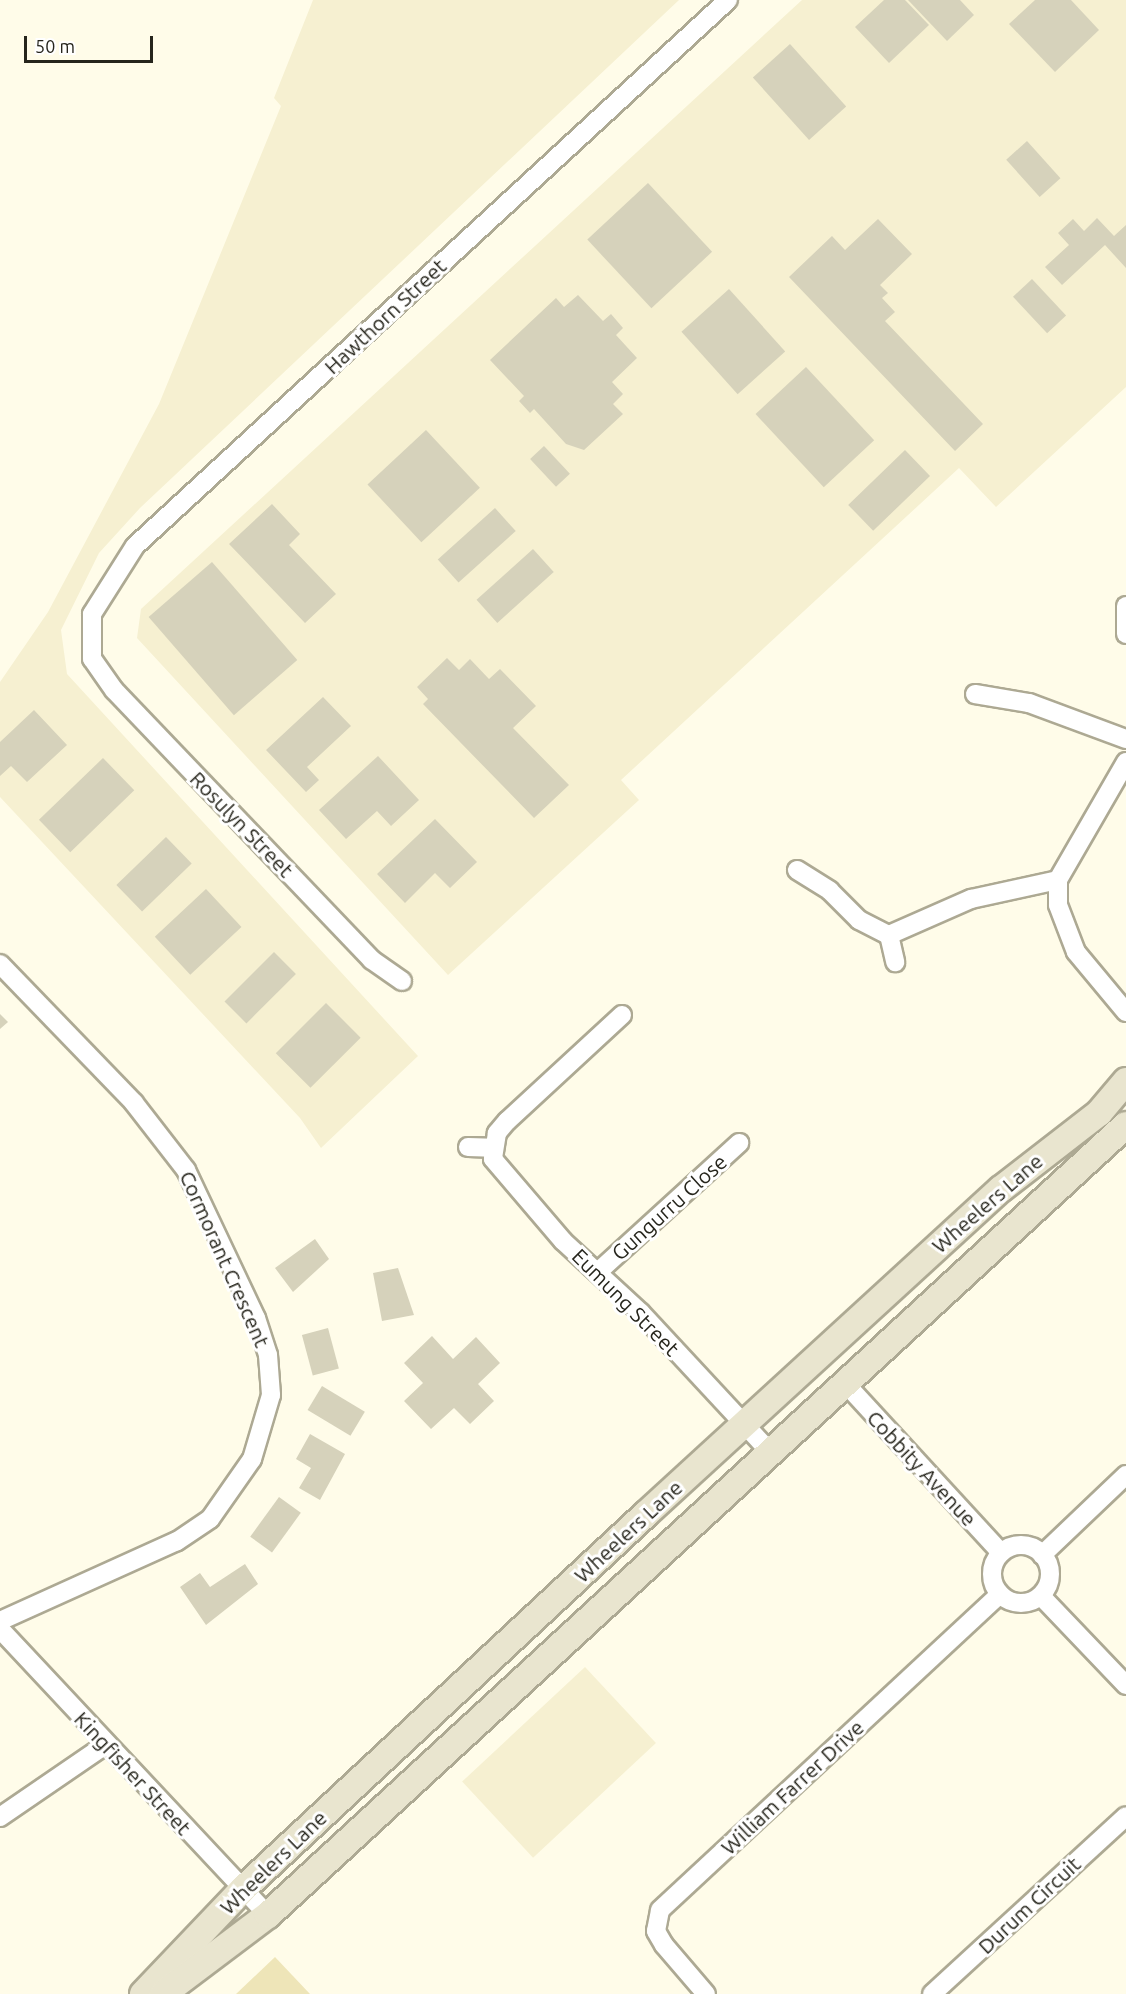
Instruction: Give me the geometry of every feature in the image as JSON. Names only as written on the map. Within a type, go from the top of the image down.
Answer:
[{"type":"main road","name":"Wheelers Lane","points":[[143,1994],[243,1889],[744,1424],[1010,1181],[1099,1113],[1126,1081]]},
{"type":"main road","name":"Wheelers Lane","points":[[163,1994],[268,1915],[1126,1125]]},
{"type":"street","name":"Hawthorn Street","points":[[92,659],[92,614],[135,546],[728,0]]},
{"type":"street","points":[[1126,606],[1126,634]]},
{"type":"street","name":"Rosulyn Street","points":[[92,659],[114,690],[364,952],[402,981]]},
{"type":"street","points":[[975,694],[1029,703],[1126,739]]},
{"type":"street","points":[[1126,762],[1058,880],[1064,928],[1126,1012]]},
{"type":"street","points":[[797,870],[859,920],[889,935]]},
{"type":"street","points":[[889,935],[971,899],[1058,880]]},
{"type":"street","points":[[889,935],[895,962]]},
{"type":"street","name":"Cormorant Crescent","points":[[0,964],[134,1103],[186,1170],[256,1318],[268,1355],[271,1395],[252,1460],[210,1519],[177,1541],[0,1621]]},
{"type":"street","points":[[468,1147],[492,1148],[507,1121],[622,1015]]},
{"type":"street","name":"Gungurru Close","points":[[599,1271],[739,1143]]},
{"type":"street","name":"Eumung Street","points":[[492,1148],[497,1170],[599,1271],[770,1452]]},
{"type":"street","name":"Cobbity Avenue","points":[[844,1383],[1001,1553]]},
{"type":"street","points":[[1042,1555],[1126,1475]]},
{"type":"street","points":[[1027,1546],[1042,1555],[1049,1580],[1041,1596],[1015,1603],[1000,1594],[992,1578],[1001,1553],[1027,1546]]},
{"type":"street","name":"William Farrer Drive","points":[[706,1994],[663,1945],[656,1931],[660,1910],[1000,1594]]},
{"type":"street","points":[[1041,1596],[1126,1685]]},
{"type":"street","name":"Kingfisher Street","points":[[0,1629],[105,1745],[268,1915]]},
{"type":"street","points":[[0,1816],[105,1745]]},
{"type":"street","name":"Durum Circuit","points":[[932,1994],[1126,1816]]},
{"type":"shaded area","points":[[313,0],[679,0],[140,508],[99,553],[61,630],[67,674],[418,1056],[321,1148],[300,1118],[0,797],[0,682],[48,612],[159,404],[281,106],[274,98]]},
{"type":"shaded area","points":[[802,0],[1126,0],[1126,387],[996,507],[959,468],[621,780],[639,800],[448,975],[137,638],[141,609]]},
{"type":"shaded area","points":[[585,1667],[656,1743],[533,1858],[462,1782]]},
{"type":"shaded area","points":[[275,1957],[310,1994],[236,1994]]},
{"type":"building","points":[[884,0],[905,0],[929,25],[889,63],[855,27]]},
{"type":"building","points":[[908,0],[960,0],[974,15],[947,41]]},
{"type":"building","points":[[1035,0],[1071,0],[1099,30],[1055,72],[1009,24]]},
{"type":"building","points":[[790,44],[846,106],[809,140],[753,77]]},
{"type":"building","points":[[1027,141],[1060,178],[1040,197],[1006,160]]},
{"type":"building","points":[[648,183],[712,252],[651,308],[587,240]]},
{"type":"building","points":[[1097,218],[1114,236],[1126,225],[1126,268],[1105,245],[1062,285],[1045,267],[1069,245],[1058,233],[1073,219],[1084,231]]},
{"type":"building","points":[[878,219],[912,254],[880,285],[888,293],[882,298],[895,312],[885,321],[983,424],[955,451],[789,277],[832,236],[845,250]]},
{"type":"building","points":[[1032,279],[1066,316],[1047,333],[1013,297]]},
{"type":"building","points":[[729,289],[785,351],[738,394],[681,332]]},
{"type":"building","points":[[578,295],[603,321],[611,314],[623,328],[616,335],[637,358],[612,382],[623,394],[613,404],[623,414],[584,450],[566,444],[534,409],[530,413],[519,401],[524,396],[490,360],[556,298],[564,307]]},
{"type":"building","points":[[806,367],[874,440],[824,487],[756,414]]},
{"type":"building","points":[[426,430],[480,488],[421,542],[367,485]]},
{"type":"building","points":[[544,446],[570,474],[556,487],[530,459]]},
{"type":"building","points":[[905,450],[930,476],[873,531],[848,505]]},
{"type":"building","points":[[272,504],[300,534],[289,545],[336,594],[305,623],[229,544]]},
{"type":"building","points":[[495,508],[516,531],[459,583],[438,560]]},
{"type":"building","points":[[533,549],[554,572],[497,623],[477,600]]},
{"type":"building","points":[[212,562],[297,660],[234,715],[149,617]]},
{"type":"building","points":[[447,658],[459,670],[470,659],[489,679],[500,669],[536,706],[513,728],[569,785],[534,818],[423,704],[428,699],[417,687]]},
{"type":"building","points":[[323,697],[351,726],[307,767],[319,780],[306,792],[266,750]]},
{"type":"building","points":[[34,710],[67,745],[27,782],[11,766],[0,776],[0,742]]},
{"type":"building","points":[[378,756],[419,800],[391,826],[377,811],[346,839],[319,810]]},
{"type":"building","points":[[103,758],[134,790],[70,852],[39,820]]},
{"type":"building","points":[[435,819],[477,862],[450,888],[435,873],[405,903],[377,874]]},
{"type":"building","points":[[166,837],[192,864],[142,912],[116,885]]},
{"type":"building","points":[[206,889],[241,927],[190,975],[155,937]]},
{"type":"building","points":[[274,952],[296,974],[246,1023],[225,1001]]},
{"type":"building","points":[[326,1003],[361,1038],[310,1088],[276,1053]]},
{"type":"building","points":[[0,1014],[8,1022],[0,1029]]},
{"type":"building","points":[[315,1239],[329,1259],[293,1292],[275,1268]]},
{"type":"building","points":[[398,1268],[414,1315],[382,1321],[373,1273]]},
{"type":"building","points":[[328,1328],[339,1369],[313,1376],[302,1335]]},
{"type":"building","points":[[432,1336],[453,1359],[476,1337],[500,1363],[478,1384],[494,1401],[470,1424],[454,1408],[431,1429],[404,1401],[423,1383],[404,1363]]},
{"type":"building","points":[[322,1386],[365,1412],[350,1436],[308,1410]]},
{"type":"building","points":[[310,1434],[345,1454],[320,1500],[299,1488],[311,1468],[296,1459]]},
{"type":"building","points":[[279,1497],[301,1513],[272,1553],[250,1537]]},
{"type":"building","points":[[245,1564],[258,1584],[206,1625],[180,1587],[200,1573],[210,1587]]}]
